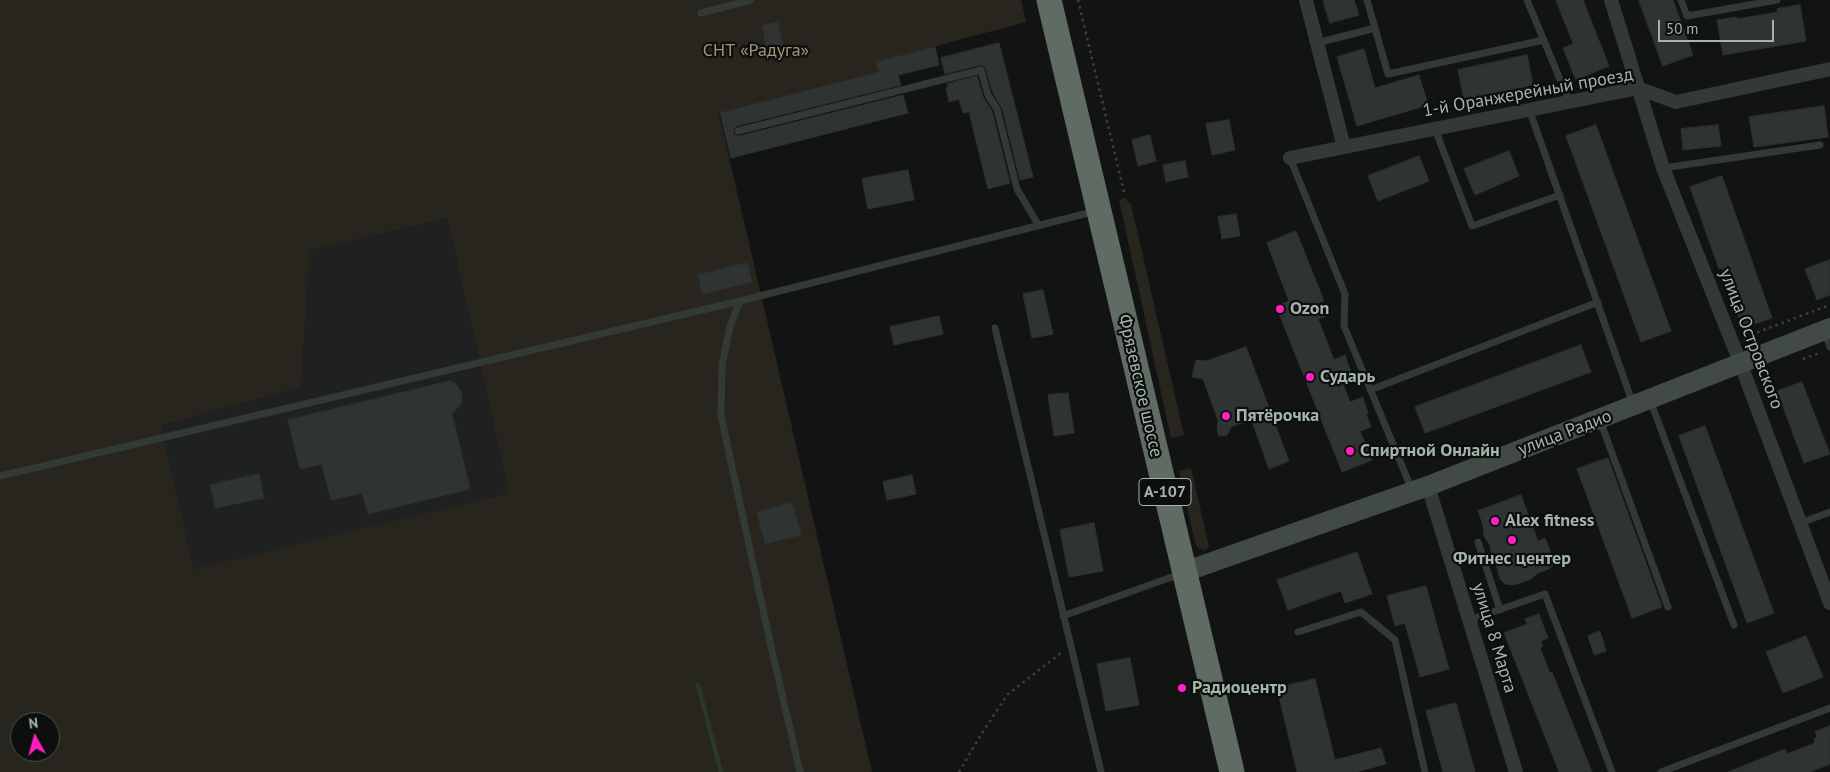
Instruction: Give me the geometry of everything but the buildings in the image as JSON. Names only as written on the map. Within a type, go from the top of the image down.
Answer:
[{"type":"highway","name":"Фрязевское шоссе","points":[[1049,0],[1232,772]]},
{"type":"main road","name":"улица Радио","points":[[1184,572],[1421,489],[1642,403],[1740,362],[1828,335]]},
{"type":"street","points":[[1306,0],[1344,147]]},
{"type":"street","name":"улица Островского","points":[[1611,0],[1663,168],[1740,362],[1830,603]]},
{"type":"street","name":"1-й Оранжерейный проезд","points":[[1290,158],[1638,88],[1676,102],[1830,69]]},
{"type":"street","name":"улица 8 Марта","points":[[1421,489],[1469,620],[1516,772]]},
{"type":"lane","points":[[701,13],[751,0]]},
{"type":"lane","points":[[1367,0],[1388,74],[1544,40]]},
{"type":"lane","points":[[1527,0],[1569,101]]},
{"type":"lane","points":[[1681,0],[1687,16],[1777,0]]},
{"type":"lane","points":[[1317,43],[1375,28]]},
{"type":"lane","points":[[738,131],[981,70],[988,95],[997,109],[1017,189],[1039,226]]},
{"type":"lane","points":[[1529,110],[1598,302],[1734,625]]},
{"type":"lane","points":[[1435,128],[1472,226],[1560,195]]},
{"type":"lane","points":[[1663,168],[1820,145]]},
{"type":"lane","points":[[1290,158],[1345,294],[1344,326],[1370,390],[1421,489]]},
{"type":"lane","points":[[0,476],[740,301],[1098,211]]},
{"type":"lane","points":[[740,301],[730,326],[722,365],[721,416],[800,772]]},
{"type":"lane","points":[[1370,390],[1598,302]]},
{"type":"lane","points":[[995,328],[1101,772]]},
{"type":"lane","points":[[1600,419],[1668,608]]},
{"type":"lane","points":[[1800,523],[1830,512]]},
{"type":"lane","points":[[1478,542],[1500,610]]},
{"type":"lane","points":[[1063,616],[1184,572]]},
{"type":"lane","points":[[1469,620],[1545,594],[1612,772]]},
{"type":"lane","points":[[1298,632],[1361,612],[1395,640],[1425,772]]},
{"type":"lane","points":[[1661,772],[1830,708]]},
{"type":"path","points":[[1078,0],[1124,192]]},
{"type":"path","points":[[1732,342],[1830,305]]},
{"type":"path","points":[[959,772],[1007,695],[1070,646]]},
{"type":"shaded area","points":[[447,218],[509,493],[194,570],[161,426],[301,387],[310,251]]},
{"type":"green space","name":"СНТ «Радуга»","points":[[0,0],[1021,0],[1026,22],[876,62],[879,72],[719,114],[872,772],[0,772]],"holes":[[[447,218],[509,493],[194,569],[161,426],[301,387],[310,251]]]},
{"type":"green space","points":[[1125,198],[1131,204],[1184,435],[1171,438],[1119,200]]},
{"type":"green space","points":[[1191,468],[1209,546],[1205,551],[1198,548],[1195,543],[1179,471]]},
{"type":"waterway","points":[[698,685],[721,772]]},
{"type":"place","name":"Ozon","points":[[1280,309]]},
{"type":"place","name":"Сударь","points":[[1310,377]]},
{"type":"place","name":"Пятёрочка","points":[[1226,416]]},
{"type":"place","name":"Спиртной Онлайн","points":[[1350,451]]},
{"type":"place","name":"Alex fitness","points":[[1495,521]]},
{"type":"place","name":"Фитнес центер","points":[[1512,540]]},
{"type":"place","name":"Радиоцентр","points":[[1182,688]]}]
